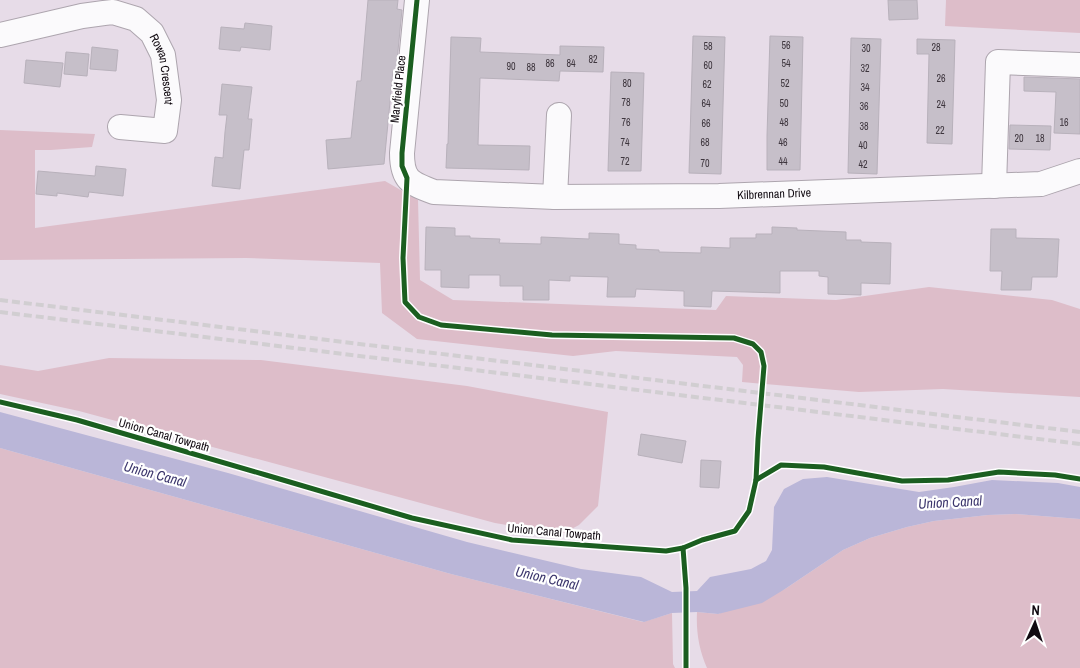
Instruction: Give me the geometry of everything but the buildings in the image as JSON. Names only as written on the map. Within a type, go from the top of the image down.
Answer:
[{"type":"street","name":"Maryfield Place","points":[[407,178],[402,166],[402,152],[417,0]]},
{"type":"street","name":"Rowan Crescent","points":[[0,35],[82,16],[104,13],[113,12],[136,19],[152,32],[163,56],[169,100],[165,131],[120,127]]},
{"type":"street","points":[[994,186],[998,62],[1080,65]]},
{"type":"street","points":[[555,197],[559,115]]},
{"type":"street","name":"Kilbrennan Drive","points":[[407,178],[418,186],[434,192],[555,197],[718,196],[1041,184],[1080,171]]},
{"type":"shaded area","points":[[946,0],[1080,0],[1080,33],[945,26]]},
{"type":"shaded area","points":[[0,130],[95,134],[92,147],[35,150],[35,228],[385,181],[418,200],[420,280],[453,300],[716,310],[726,296],[836,300],[929,287],[1052,300],[1080,309],[1080,397],[943,389],[859,392],[742,382],[743,365],[737,357],[616,351],[573,356],[417,339],[382,313],[380,263],[246,258],[0,260]]},
{"type":"shaded area","points":[[109,358],[261,360],[467,386],[608,412],[598,506],[579,525],[564,533],[495,523],[79,411],[0,394],[0,365],[38,371]]},
{"type":"shaded area","points":[[0,448],[451,574],[643,622],[672,613],[673,664],[675,668],[0,668]]},
{"type":"shaded area","points":[[1016,514],[1080,519],[1080,668],[707,668],[699,641],[697,612],[718,614],[785,589],[843,550],[870,538],[934,521]]},
{"type":"water","name":"Union Canal","points":[[0,412],[228,473],[467,542],[581,569],[641,577],[672,592],[697,591],[710,577],[751,569],[766,561],[772,550],[774,507],[784,489],[803,479],[827,477],[919,492],[992,480],[1058,483],[1080,487],[1080,519],[1016,514],[988,515],[934,521],[907,527],[870,538],[843,550],[762,603],[718,614],[697,612],[672,613],[644,622],[451,574],[0,448]]},
{"type":"railway","points":[[0,300],[1080,432]]},
{"type":"railway","points":[[0,312],[1080,444]]},
{"type":"cycle path","name":"Union Canal Towpath","points":[[0,402],[77,420],[412,518],[512,540],[666,551],[683,548],[702,540],[735,531],[749,511],[756,480],[764,366],[761,352],[753,344],[734,338],[552,335],[441,325],[419,317],[405,302],[403,258],[407,178],[402,166],[402,153],[417,0]]},
{"type":"cycle path","points":[[756,480],[781,465],[824,467],[902,481],[948,480],[999,472],[1055,475],[1080,479]]},
{"type":"cycle path","points":[[683,548],[686,588],[686,668]]}]
